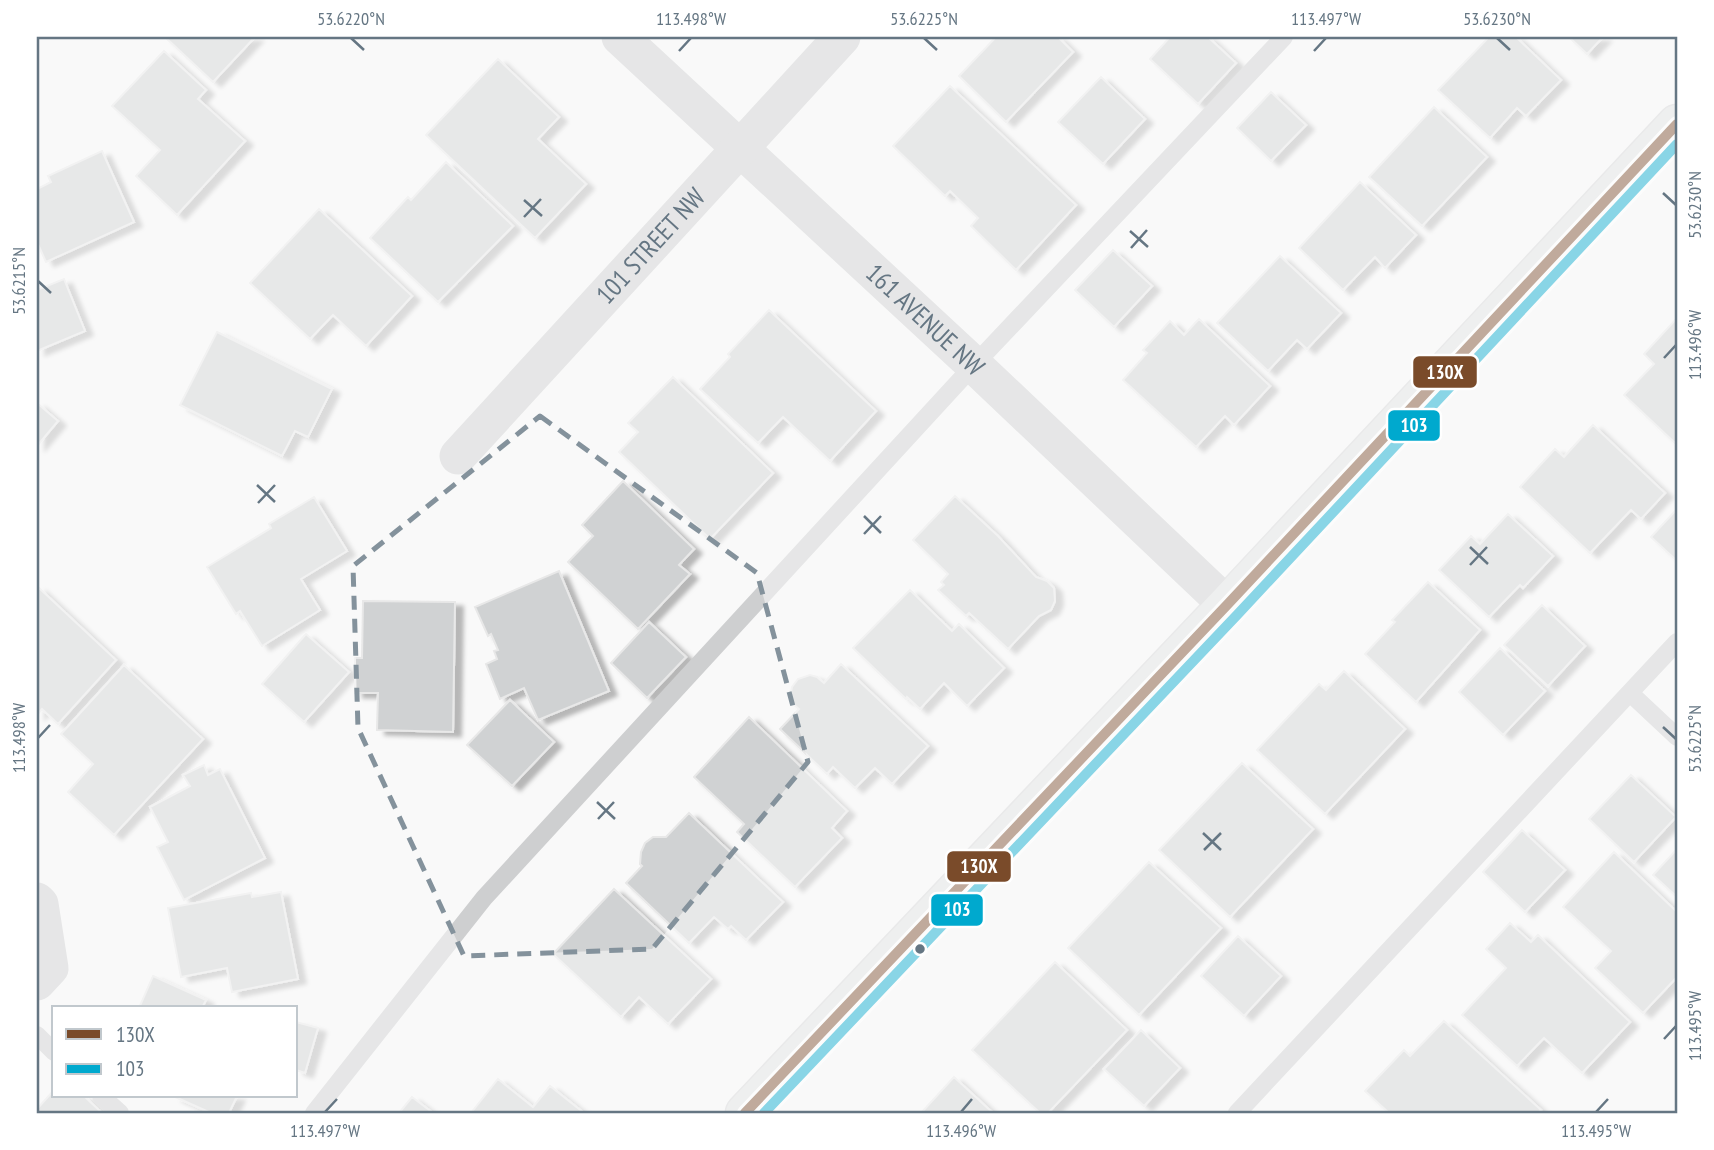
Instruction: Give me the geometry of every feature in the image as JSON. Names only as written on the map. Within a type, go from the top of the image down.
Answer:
[{"type":"street","name":"161 AVENUE NW","points":[[620,37],[974,365],[1227,606]]},
{"type":"street","name":"101 STREET NW","points":[[458,456],[842,37]]},
{"type":"street","points":[[745,1113],[1227,606],[1677,124]]},
{"type":"street","points":[[37,901],[40,904],[43,975]]},
{"type":"lane","points":[[314,1113],[484,898],[974,365],[1284,37]]},
{"type":"lane","points":[[1237,1113],[1677,642]]},
{"type":"lane","points":[[1630,693],[1677,737]]},
{"type":"lane","points":[[37,1035],[52,1050]]},
{"type":"lane","points":[[103,1098],[120,1113]]},
{"type":"highlighted area","points":[[540,416],[757,573],[808,762],[652,949],[464,956],[358,728],[353,566]]},
{"type":"building","points":[[165,37],[255,37],[213,82]]},
{"type":"building","points":[[996,37],[1058,37],[1073,52],[1006,122],[959,76]]},
{"type":"building","points":[[1170,37],[1208,37],[1236,63],[1198,104],[1150,59]]},
{"type":"building","points":[[1489,37],[1516,37],[1561,80],[1526,116],[1517,108],[1490,138],[1438,90]]},
{"type":"building","points":[[1569,37],[1603,37],[1587,54]]},
{"type":"building","points":[[164,51],[206,90],[198,99],[245,141],[177,215],[136,176],[160,150],[112,106]]},
{"type":"building","points":[[498,59],[559,117],[538,139],[586,184],[535,238],[426,135]]},
{"type":"building","points":[[1101,77],[1145,119],[1103,164],[1058,122]]},
{"type":"building","points":[[950,86],[1076,205],[1016,270],[971,226],[978,218],[950,191],[945,196],[893,146]]},
{"type":"building","points":[[1271,92],[1306,125],[1271,161],[1237,128]]},
{"type":"building","points":[[1434,107],[1487,157],[1422,226],[1369,177]]},
{"type":"building","points":[[102,151],[134,222],[46,262],[37,242],[37,189],[51,182],[48,176]]},
{"type":"building","points":[[446,162],[513,226],[438,302],[370,238],[408,197],[411,200]]},
{"type":"building","points":[[1360,182],[1416,235],[1385,268],[1375,257],[1343,290],[1299,248]]},
{"type":"building","points":[[319,209],[412,296],[366,346],[333,315],[310,339],[250,283]]},
{"type":"building","points":[[1113,250],[1152,286],[1114,327],[1075,290]]},
{"type":"building","points":[[1280,256],[1341,313],[1307,349],[1297,340],[1268,371],[1217,323]]},
{"type":"building","points":[[64,279],[85,331],[37,351],[37,290]]},
{"type":"building","points":[[769,310],[876,411],[830,461],[783,417],[758,443],[700,389]]},
{"type":"building","points":[[1677,318],[1675,443],[1624,395],[1654,364],[1644,354]]},
{"type":"building","points":[[1199,319],[1270,386],[1234,425],[1225,416],[1196,447],[1123,380],[1147,353],[1143,350],[1170,321],[1184,335]]},
{"type":"building","points":[[217,332],[332,389],[308,437],[295,431],[282,456],[180,405]]},
{"type":"building","points":[[673,377],[773,473],[710,539],[619,452],[638,432],[628,423]]},
{"type":"building","points":[[37,403],[58,421],[37,446]]},
{"type":"building","points":[[1593,425],[1665,493],[1641,519],[1631,510],[1590,553],[1520,487],[1555,449],[1564,457]]},
{"type":"building","points":[[623,481],[694,549],[679,565],[690,574],[638,629],[568,562],[593,536],[582,525]]},
{"type":"building","points":[[955,496],[998,536],[1036,577],[1047,581],[1054,588],[1055,601],[1051,610],[1039,616],[1008,649],[969,613],[966,616],[938,590],[944,585],[941,582],[948,574],[913,540]]},
{"type":"building","points":[[314,497],[347,551],[301,579],[320,610],[262,646],[240,611],[236,614],[207,567],[271,528],[269,524]]},
{"type":"building","points":[[1677,509],[1677,561],[1651,537]]},
{"type":"building","points":[[1508,514],[1553,556],[1523,588],[1520,585],[1489,617],[1439,570],[1471,536],[1480,544]]},
{"type":"building","points":[[559,571],[609,691],[538,720],[524,688],[500,699],[486,664],[497,659],[494,651],[498,650],[491,634],[488,636],[475,607]]},
{"type":"building","points":[[1428,582],[1480,630],[1416,702],[1365,654]]},
{"type":"building","points":[[38,587],[116,660],[58,724],[42,709],[37,715]]},
{"type":"building","points":[[910,590],[952,631],[959,624],[1004,668],[967,706],[944,683],[920,709],[853,648]]},
{"type":"building","points":[[363,601],[455,602],[453,732],[377,730],[378,693],[355,693],[355,658],[362,658]]},
{"type":"building","points":[[1542,605],[1585,646],[1548,686],[1504,645]]},
{"type":"building","points":[[649,622],[686,657],[647,698],[611,663]]},
{"type":"building","points":[[306,634],[349,672],[304,722],[262,684]]},
{"type":"building","points":[[1500,648],[1545,691],[1503,735],[1459,692]]},
{"type":"building","points":[[841,664],[928,746],[892,784],[875,768],[855,788],[833,767],[827,774],[780,729],[799,709],[790,697],[792,687],[798,679],[810,675],[824,683]]},
{"type":"building","points":[[124,665],[203,739],[114,835],[68,792],[93,764],[61,734]]},
{"type":"building","points":[[1344,671],[1405,729],[1325,814],[1257,750],[1319,684],[1326,690]]},
{"type":"building","points":[[510,700],[554,742],[512,786],[467,745]]},
{"type":"building","points":[[749,717],[847,811],[832,828],[842,838],[795,887],[737,832],[744,824],[694,777]]},
{"type":"building","points":[[1242,763],[1313,829],[1230,917],[1159,850]]},
{"type":"building","points":[[204,765],[208,775],[220,769],[265,858],[184,900],[157,847],[168,842],[150,807],[190,786],[183,775]]},
{"type":"building","points":[[1631,775],[1676,817],[1634,862],[1589,819]]},
{"type":"building","points":[[689,813],[783,902],[746,940],[731,926],[728,929],[714,917],[689,943],[626,883],[642,866],[641,852],[645,843],[653,837],[666,837]]},
{"type":"building","points":[[1522,830],[1565,870],[1525,912],[1483,872]]},
{"type":"building","points":[[1677,849],[1677,897],[1653,875]]},
{"type":"building","points":[[1614,852],[1677,912],[1677,977],[1643,1013],[1595,968],[1611,951],[1563,907]]},
{"type":"building","points":[[1149,862],[1221,928],[1139,1015],[1068,948]]},
{"type":"building","points":[[614,889],[711,979],[668,1024],[639,997],[621,1017],[553,954]]},
{"type":"building","points":[[281,892],[298,979],[232,992],[227,968],[181,977],[168,908],[251,893],[252,897]]},
{"type":"building","points":[[1510,923],[1531,942],[1538,935],[1630,1022],[1582,1073],[1544,1038],[1517,1066],[1462,1015],[1506,968],[1486,949]]},
{"type":"building","points":[[1238,936],[1281,976],[1244,1016],[1201,976]]},
{"type":"building","points":[[1055,962],[1127,1030],[1048,1113],[1040,1113],[972,1050]]},
{"type":"building","points":[[153,976],[206,1000],[203,1006],[140,1006]]},
{"type":"building","points":[[1444,1021],[1541,1110],[1538,1113],[1389,1113],[1365,1091],[1404,1050],[1410,1056]]},
{"type":"building","points":[[298,1023],[318,1028],[305,1073],[298,1071]]},
{"type":"building","points":[[1141,1030],[1180,1068],[1144,1106],[1104,1069]]},
{"type":"building","points":[[954,1077],[993,1113],[921,1113]]},
{"type":"building","points":[[498,1079],[533,1107],[550,1086],[584,1113],[471,1113]]},
{"type":"building","points":[[52,1092],[52,1098],[86,1098],[102,1113],[37,1113],[37,1109]]},
{"type":"building","points":[[412,1097],[433,1113],[399,1113]]},
{"type":"building","points":[[177,1098],[236,1098],[229,1113],[211,1113]]},
{"type":"transit line","name":"130X","points":[[745,1113],[1227,605],[1677,124]]},
{"type":"transit line","name":"103","points":[[764,1113],[1237,615],[1677,144]]}]
